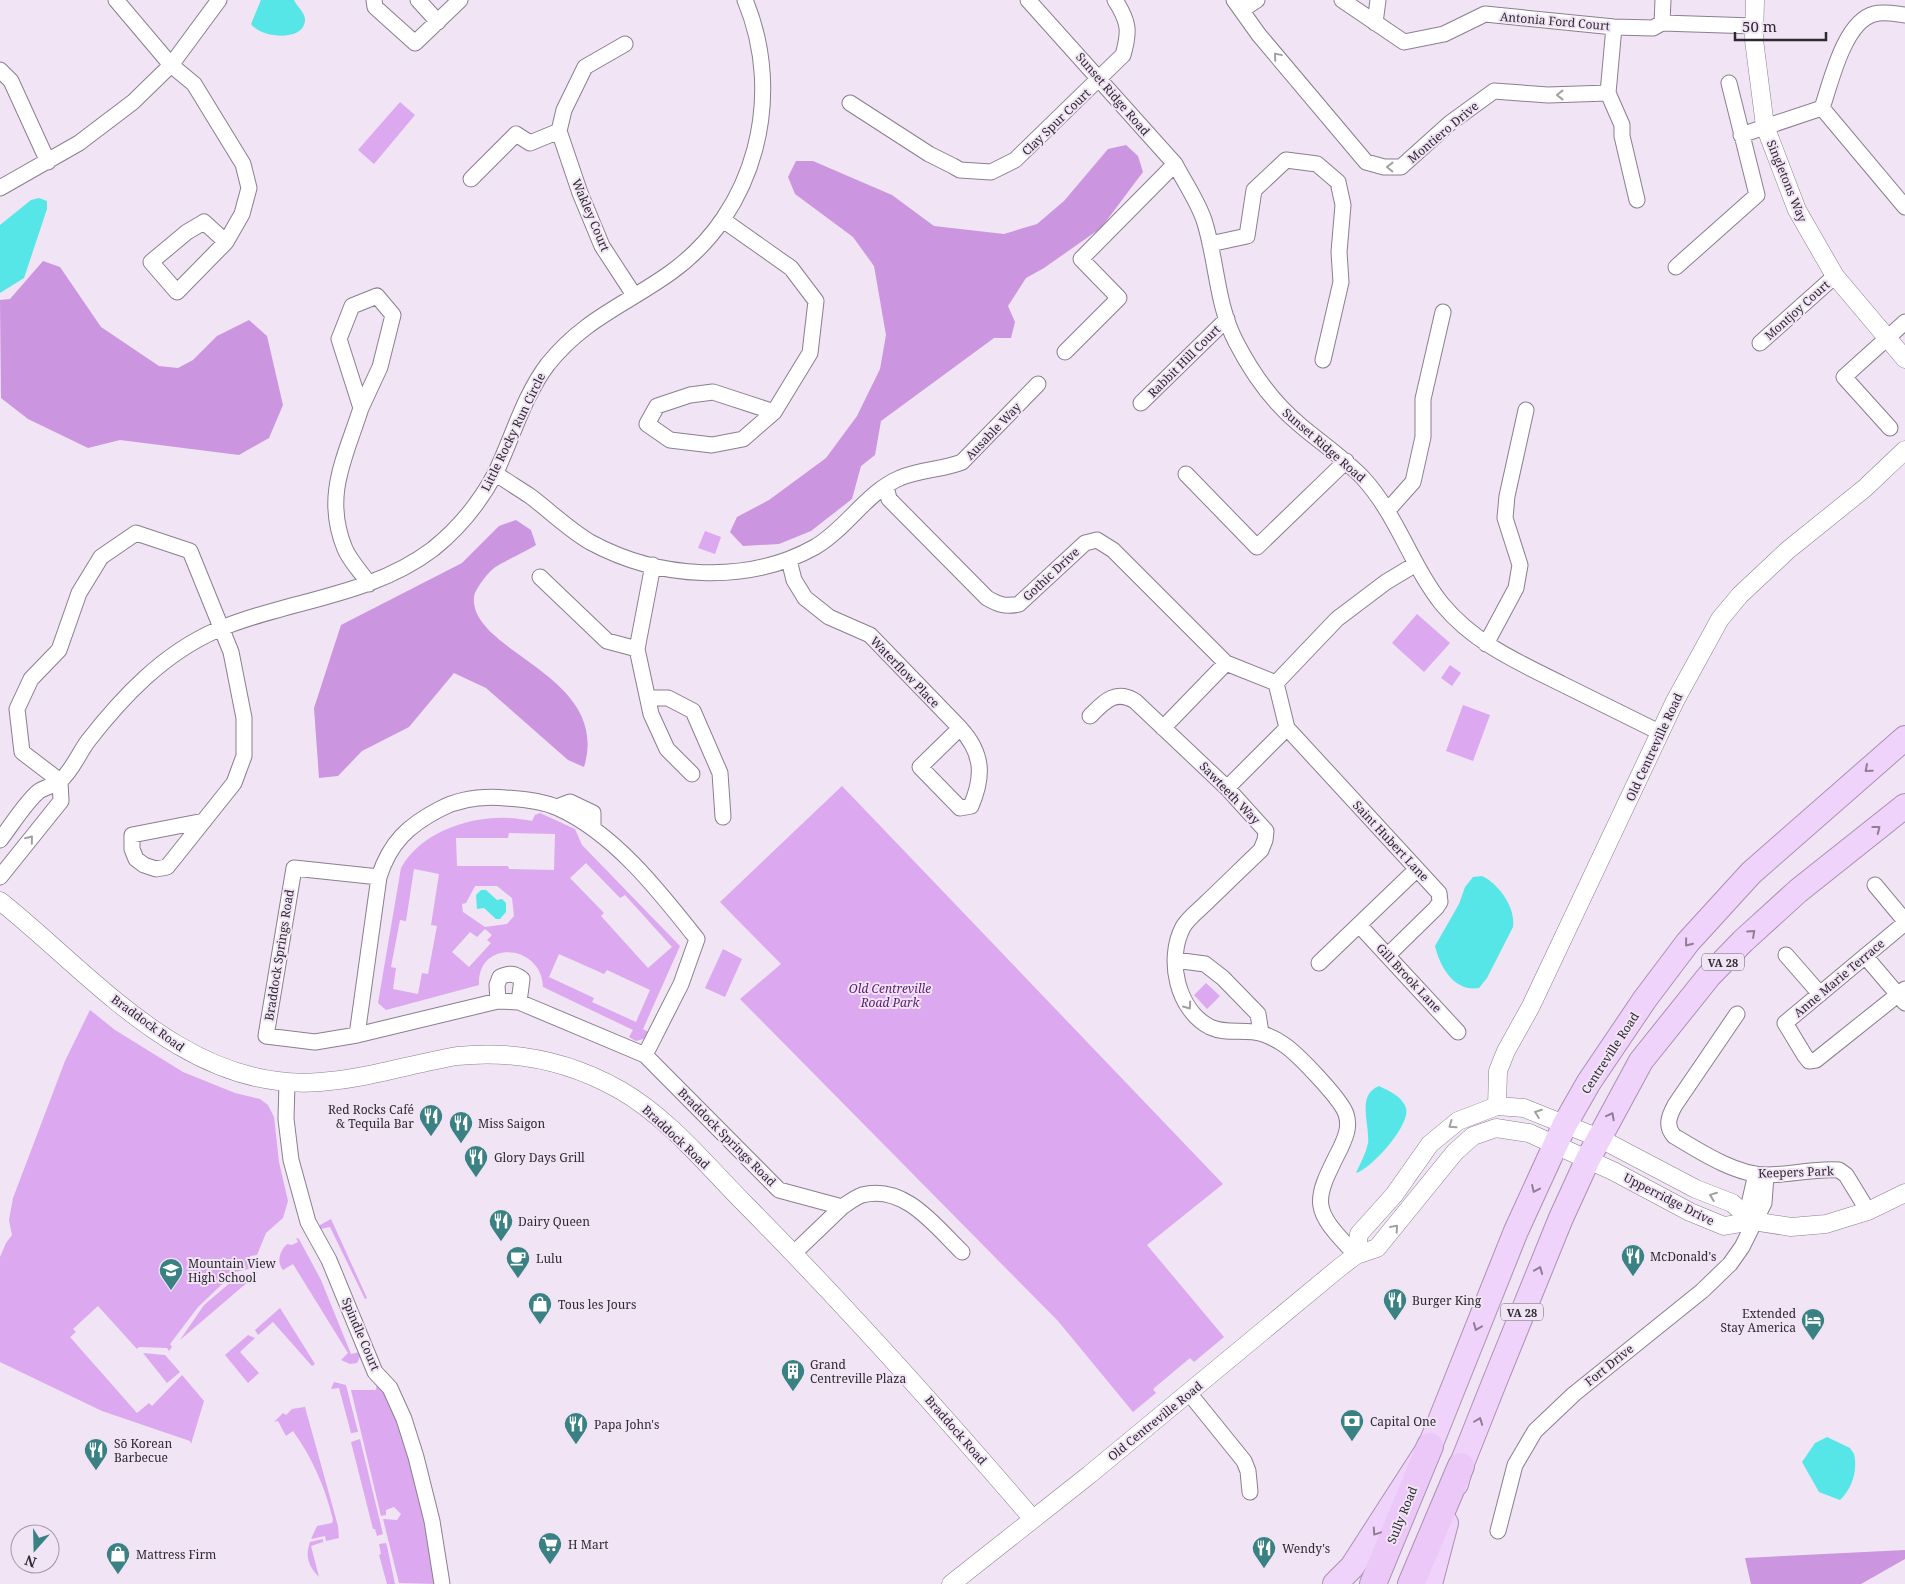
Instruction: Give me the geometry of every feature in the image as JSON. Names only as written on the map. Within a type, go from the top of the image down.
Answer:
[{"type":"highway","name":"Centreville Road","points":[[1335,1584],[1352,1567],[1430,1446],[1516,1232],[1560,1134],[1589,1082],[1628,1024],[1688,942],[1750,874],[1905,738]]},
{"type":"highway","name":"VA 28","points":[[1411,1584],[1461,1466],[1541,1266],[1588,1159],[1641,1060],[1709,976],[1743,941],[1798,891],[1905,806]]},
{"type":"highway","name":"Sully Road","points":[[1373,1584],[1430,1446]]},
{"type":"highway","points":[[1430,1584],[1461,1466]]},
{"type":"street","points":[[116,0],[171,65],[194,84],[243,164],[249,188],[242,214],[226,242],[177,292],[151,262],[186,232],[204,222],[226,242]]},
{"type":"street","points":[[0,188],[48,162],[106,124],[133,102],[171,65],[219,0]]},
{"type":"street","points":[[374,0],[375,7],[415,43],[460,0]]},
{"type":"street","points":[[418,0],[438,22]]},
{"type":"street","name":"Little Rocky Run Circle","points":[[0,840],[39,792],[60,781],[88,742],[129,692],[164,662],[187,646],[222,628],[369,584],[407,566],[436,546],[469,513],[495,473],[523,407],[546,368],[576,334],[597,317],[685,261],[723,220],[752,163],[763,110],[764,82],[761,54],[755,28],[745,0]]},
{"type":"street","name":"Sunset Ridge Road","points":[[1028,0],[1101,79],[1175,164],[1204,219],[1227,319],[1248,366],[1264,389],[1300,425],[1346,461],[1371,487],[1388,510],[1416,564],[1443,605],[1465,627],[1486,644],[1507,657],[1661,733]]},
{"type":"street","name":"Clay Spur Court","points":[[850,104],[929,154],[960,170],[991,172],[1015,160],[1101,79],[1123,55],[1128,36],[1126,17],[1115,0]]},
{"type":"street","points":[[1238,5],[1257,0]]},
{"type":"street","name":"Antonia Ford Court","points":[[1342,0],[1404,42],[1444,34],[1484,14],[1614,27],[1653,28],[1662,22],[1754,26]]},
{"type":"street","points":[[1375,23],[1378,0]]},
{"type":"street","points":[[1662,22],[1664,0]]},
{"type":"street","name":"Singletons Way","points":[[1755,0],[1755,61],[1765,126],[1797,210],[1835,276],[1905,359]]},
{"type":"street","name":"Montiero Drive","points":[[1238,5],[1259,35],[1366,162],[1384,167],[1401,167],[1450,123],[1494,91],[1548,95],[1608,93]]},
{"type":"street","points":[[1822,108],[1846,42],[1860,20],[1875,13],[1905,15]]},
{"type":"street","points":[[1614,27],[1608,93],[1622,124],[1622,136],[1637,200]]},
{"type":"street","points":[[471,179],[516,134],[530,143],[559,130],[564,110],[585,67],[626,44]]},
{"type":"street","points":[[0,70],[11,81],[48,162]]},
{"type":"street","points":[[1676,266],[1758,195],[1729,83]]},
{"type":"street","points":[[1741,135],[1822,108]]},
{"type":"street","points":[[1822,108],[1905,207]]},
{"type":"street","name":"Wakley Court","points":[[559,130],[580,193],[602,246],[634,295]]},
{"type":"street","points":[[1210,244],[1247,236],[1254,190],[1286,160],[1318,164],[1338,182],[1344,205],[1339,252],[1341,282],[1323,360]]},
{"type":"street","points":[[1064,352],[1119,298],[1081,259],[1175,164]]},
{"type":"street","points":[[723,220],[790,268],[816,302],[810,354],[774,412],[742,439],[712,445],[670,440],[647,424],[657,406],[690,394],[713,392],[774,412]]},
{"type":"street","name":"Montjoy Court","points":[[1760,343],[1835,276]]},
{"type":"street","points":[[361,408],[339,339],[352,306],[377,296],[393,315],[380,367],[361,408],[337,477],[335,509],[346,550],[369,584]]},
{"type":"street","points":[[1388,510],[1413,482],[1423,437],[1423,398],[1443,312]]},
{"type":"street","name":"Rabbit Hill Court","points":[[1141,404],[1227,319]]},
{"type":"street","points":[[1890,428],[1844,377],[1905,322]]},
{"type":"street","name":"Ausable Way","points":[[495,473],[588,541],[628,560],[685,572],[730,573],[788,560],[826,540],[886,486],[900,477],[949,467],[962,462],[1038,384]]},
{"type":"street","points":[[1486,644],[1516,588],[1520,565],[1505,518],[1507,496],[1526,410]]},
{"type":"street","name":"Old Centreville Road","points":[[1497,1106],[1498,1071],[1506,1051],[1531,1006],[1675,701],[1714,629],[1740,595],[1788,550],[1866,488],[1905,450]]},
{"type":"street","points":[[1186,474],[1256,547],[1346,461]]},
{"type":"street","name":"Gothic Drive","points":[[886,486],[889,499],[987,598],[998,604],[1007,607],[1019,604],[1085,543],[1097,540],[1113,550],[1226,663],[1276,683]]},
{"type":"street","points":[[0,877],[61,801],[60,781],[22,752],[17,709],[31,679],[59,650],[79,593],[101,557],[136,533],[190,551],[231,652],[244,718],[244,756],[234,783],[204,821],[167,866],[156,869],[144,865],[136,859],[132,849],[132,835],[204,821]]},
{"type":"street","name":"Waterflow Place","points":[[788,560],[794,580],[805,598],[829,617],[870,634],[960,728],[973,742],[980,772],[978,790],[971,806],[960,808],[920,767],[960,728]]},
{"type":"street","points":[[1276,683],[1337,619],[1386,582],[1416,564]]},
{"type":"street","points":[[653,565],[637,649],[651,714],[667,749],[692,774]]},
{"type":"street","points":[[540,577],[607,641],[637,649]]},
{"type":"street","points":[[1163,728],[1226,663]]},
{"type":"street","name":"Saint Hubert Lane","points":[[1276,683],[1287,728],[1439,893],[1440,902],[1388,955]]},
{"type":"street","name":"Sawteeth Way","points":[[1090,716],[1106,700],[1117,696],[1126,696],[1135,701],[1227,788],[1266,831],[1261,850],[1182,928],[1174,960],[1177,983],[1185,1003],[1196,1017],[1211,1027],[1231,1032],[1261,1033],[1283,1044],[1335,1096],[1346,1114],[1347,1133],[1320,1191],[1321,1209],[1330,1227],[1356,1255]]},
{"type":"street","points":[[648,698],[668,698],[693,711],[720,773],[723,817]]},
{"type":"street","points":[[1227,788],[1287,728]]},
{"type":"street","points":[[357,1035],[379,877],[384,860],[394,843],[421,819],[449,804],[482,796],[520,799],[557,807],[594,828],[669,903],[698,939],[681,984],[645,1055]]},
{"type":"street","name":"Braddock Springs Road","points":[[379,877],[294,868],[266,1036],[315,1042],[357,1035],[498,1001],[520,1002],[645,1055],[779,1190],[842,1206]]},
{"type":"street","points":[[1319,963],[1417,869]]},
{"type":"street","points":[[1875,884],[1905,922]]},
{"type":"street","name":"Braddock Road","points":[[0,901],[125,1009],[167,1039],[208,1061],[224,1067],[287,1083],[320,1082],[350,1078],[434,1060],[480,1054],[517,1055],[562,1064],[591,1075],[620,1090],[648,1109],[671,1129],[794,1253],[904,1370],[1032,1518]]},
{"type":"street","name":"Anne Marie Terrace","points":[[1903,996],[1822,1056],[1810,1061],[1785,1023],[1905,922]]},
{"type":"street","name":"Gill Brook Lane","points":[[1359,925],[1458,1032]]},
{"type":"street","points":[[1786,955],[1820,994]]},
{"type":"street","points":[[1865,956],[1903,996]]},
{"type":"street","points":[[1174,960],[1205,964],[1223,978],[1258,1014],[1261,1033]]},
{"type":"street","points":[[498,1001],[497,985],[500,977],[507,974],[516,974],[522,979],[520,1002]]},
{"type":"street","name":"Keepers Park","points":[[1737,1014],[1675,1105],[1669,1119],[1669,1125],[1674,1136],[1708,1156],[1761,1175],[1839,1170],[1846,1175],[1868,1211]]},
{"type":"street","name":"Spindle Court","points":[[287,1083],[286,1120],[291,1160],[308,1222],[329,1260],[375,1372],[390,1388],[404,1419],[416,1457],[432,1521],[442,1584]]},
{"type":"street","name":"Old Centreville Road","points":[[1356,1255],[1358,1234],[1394,1195],[1430,1144],[1458,1121],[1497,1106],[1524,1108],[1560,1134],[1588,1159]]},
{"type":"street","name":"Old Centreville Road","points":[[951,1584],[1189,1393],[1356,1255],[1377,1248],[1455,1152],[1473,1136],[1496,1128],[1512,1128],[1529,1132],[1599,1138]]},
{"type":"street","name":"Upperridge Drive","points":[[1599,1138],[1696,1189],[1732,1203],[1754,1221]]},
{"type":"street","name":"Upperridge Drive","points":[[1588,1159],[1690,1212],[1724,1226],[1754,1221],[1800,1227],[1826,1224],[1868,1211],[1905,1193]]},
{"type":"street","points":[[1754,1221],[1750,1200],[1761,1175]]},
{"type":"street","points":[[794,1253],[842,1206],[862,1195],[887,1194],[911,1204],[962,1252]]},
{"type":"street","name":"Fort Drive","points":[[1498,1530],[1515,1465],[1535,1431],[1574,1394],[1702,1291],[1730,1264],[1742,1247],[1754,1221]]},
{"type":"street","points":[[1189,1393],[1244,1461],[1248,1470],[1250,1492]]},
{"type":"green space","points":[[400,102],[415,115],[374,164],[358,150]]},
{"type":"green space","points":[[705,531],[721,537],[715,554],[698,548]]},
{"type":"green space","points":[[1417,614],[1450,643],[1424,672],[1392,643]]},
{"type":"green space","points":[[1450,665],[1461,673],[1452,686],[1441,678]]},
{"type":"green space","points":[[1463,705],[1490,715],[1473,761],[1446,751]]},
{"type":"green space","name":"Old Centreville Road Park","points":[[842,786],[1223,1184],[1147,1245],[1224,1337],[1194,1362],[1190,1358],[1153,1389],[1156,1393],[1133,1412],[1058,1321],[740,999],[781,964],[720,902]]},
{"type":"green space","points":[[540,813],[575,829],[582,845],[680,946],[643,1029],[649,1032],[647,1038],[636,1041],[629,1037],[633,1030],[543,987],[540,973],[532,962],[522,955],[510,952],[498,954],[488,959],[481,970],[479,985],[386,1010],[378,1003],[401,868],[410,855],[434,836],[463,823],[494,818],[532,821],[535,815]],"holes":[[[509,833],[555,834],[554,870],[509,869],[508,866],[457,866],[456,838],[508,838]],[[586,863],[620,898],[625,895],[672,947],[648,968],[601,916],[604,913],[570,878]],[[414,869],[439,874],[431,925],[437,926],[428,974],[422,973],[418,994],[393,989],[396,968],[391,967],[400,920],[406,921]],[[475,886],[497,886],[512,898],[514,916],[507,924],[485,927],[463,912],[462,904],[466,903]],[[485,929],[492,935],[487,940],[491,943],[469,967],[452,952],[470,932],[477,937]],[[559,954],[604,974],[607,970],[650,990],[636,1022],[592,1002],[594,998],[549,977]]]},
{"type":"green space","points":[[723,949],[742,959],[725,997],[705,988]]},
{"type":"green space","points":[[1206,983],[1220,996],[1207,1009],[1194,995]]},
{"type":"green space","points":[[90,1010],[115,1030],[183,1072],[235,1093],[260,1099],[268,1105],[274,1117],[279,1162],[288,1201],[283,1218],[266,1233],[257,1255],[250,1256],[250,1263],[257,1263],[257,1267],[235,1272],[198,1307],[170,1344],[172,1347],[169,1351],[167,1348],[139,1347],[137,1349],[98,1306],[73,1329],[76,1332],[70,1337],[137,1413],[149,1403],[152,1406],[182,1375],[204,1401],[191,1444],[190,1441],[102,1411],[0,1362],[0,1257],[12,1235],[9,1220],[13,1198],[65,1061]]},
{"type":"green space","points":[[331,1219],[367,1298],[365,1299],[330,1227],[320,1229],[320,1225]]},
{"type":"green space","points":[[296,1238],[299,1239],[321,1280],[351,1354],[359,1352],[361,1355],[357,1363],[350,1364],[341,1360],[348,1353],[293,1264],[283,1270],[281,1267],[279,1260],[282,1250],[287,1244],[292,1245],[298,1242]]},
{"type":"green space","points":[[258,1272],[180,1340],[204,1305],[238,1276]]},
{"type":"green space","points":[[280,1308],[315,1364],[312,1366],[273,1322],[258,1335],[255,1330]]},
{"type":"green space","points":[[248,1335],[255,1338],[240,1352],[259,1373],[248,1383],[225,1355]]},
{"type":"green space","points":[[143,1353],[165,1355],[180,1372],[167,1383]]},
{"type":"green space","points":[[377,1381],[394,1412],[406,1443],[439,1584],[399,1583],[383,1519],[397,1520],[401,1514],[394,1507],[386,1510],[386,1515],[381,1516],[351,1390],[376,1390]]},
{"type":"green space","points":[[334,1382],[346,1385],[358,1432],[351,1433],[339,1388],[331,1389]]},
{"type":"green space","points":[[305,1407],[338,1526],[339,1538],[326,1541],[325,1536],[311,1539],[317,1526],[332,1523],[333,1520],[318,1474],[307,1452],[293,1431],[286,1436],[278,1421],[274,1422],[283,1413],[286,1415],[292,1409]]},
{"type":"green space","points":[[360,1439],[383,1534],[377,1536],[375,1529],[373,1529],[351,1442]]},
{"type":"green space","points":[[323,1539],[323,1542],[311,1546],[319,1577],[308,1561],[308,1552],[310,1542]]},
{"type":"green space","points":[[386,1543],[395,1584],[387,1584],[379,1555],[381,1554],[379,1544]]},
{"type":"shaded area","points":[[1126,145],[1138,156],[1143,172],[1101,228],[1044,268],[1026,278],[1008,306],[1015,322],[1011,338],[994,338],[881,421],[875,455],[861,466],[852,499],[811,531],[779,544],[743,546],[730,532],[737,517],[769,500],[826,458],[857,416],[880,369],[886,335],[874,266],[853,237],[795,194],[788,177],[796,161],[813,161],[892,195],[934,226],[1004,234],[1037,224],[1064,201],[1108,149]]},
{"type":"shaded area","points":[[43,261],[60,267],[101,327],[159,366],[178,368],[193,360],[217,336],[249,320],[267,336],[283,405],[269,438],[239,455],[120,440],[88,448],[28,419],[1,398],[0,300],[10,299]]},
{"type":"shaded area","points":[[516,520],[531,530],[536,545],[495,567],[485,578],[474,597],[478,617],[493,634],[560,687],[578,709],[587,735],[584,767],[568,760],[486,688],[454,673],[409,727],[362,751],[338,776],[319,778],[314,708],[341,625],[462,563],[499,526]]},
{"type":"shaded area","points":[[1905,1550],[1905,1559],[1861,1584],[1751,1584],[1745,1558]]},
{"type":"water","points":[[261,0],[294,0],[305,18],[303,28],[290,35],[281,36],[256,29],[251,24]]},
{"type":"water","points":[[39,198],[47,201],[47,209],[24,278],[0,293],[0,225],[31,200]]},
{"type":"water","points":[[1482,876],[1505,897],[1512,912],[1513,927],[1487,978],[1479,988],[1470,988],[1455,982],[1445,970],[1440,962],[1435,946],[1459,904],[1465,887],[1473,877]]},
{"type":"water","points":[[481,890],[486,890],[497,900],[502,899],[506,903],[506,912],[500,919],[496,919],[484,908],[477,909],[476,895]]},
{"type":"water","points":[[1379,1086],[1395,1094],[1401,1100],[1406,1108],[1406,1116],[1396,1135],[1380,1155],[1363,1170],[1356,1173],[1368,1143],[1366,1103],[1372,1090]]},
{"type":"water","points":[[1827,1437],[1850,1448],[1854,1454],[1853,1479],[1848,1490],[1840,1500],[1819,1492],[1802,1462],[1815,1443]]},
{"type":"place","name":"Red Rocks Café & Tequila Bar","points":[[431,1137]]},
{"type":"place","name":"Miss Saigon","points":[[461,1144]]},
{"type":"place","name":"Glory Days Grill","points":[[476,1178]]},
{"type":"place","name":"Dairy Queen","points":[[501,1242]]},
{"type":"place","name":"McDonald's","points":[[1633,1277]]},
{"type":"place","name":"Lulu","points":[[518,1279]]},
{"type":"place","name":"Mountain View High School","points":[[171,1291]]},
{"type":"place","name":"Burger King","points":[[1395,1321]]},
{"type":"place","name":"Tous les Jours","points":[[540,1325]]},
{"type":"place","name":"Extended Stay America","points":[[1813,1341]]},
{"type":"place","name":"Grand Centreville Plaza","points":[[793,1392]]},
{"type":"place","name":"Capital One","points":[[1352,1442]]},
{"type":"place","name":"Papa John's","points":[[576,1445]]},
{"type":"place","name":"Sō Korean Barbecue","points":[[96,1471]]},
{"type":"place","name":"H Mart","points":[[550,1565]]},
{"type":"place","name":"Wendy's","points":[[1264,1569]]},
{"type":"place","name":"Mattress Firm","points":[[118,1575]]}]
